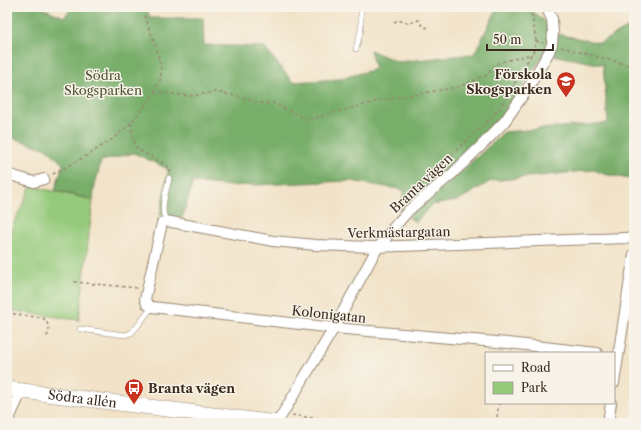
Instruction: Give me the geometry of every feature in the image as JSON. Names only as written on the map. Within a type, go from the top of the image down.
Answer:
[{"type":"street","name":"Branta vägen","points":[[277,423],[334,328],[375,252],[394,226],[409,210],[452,174],[484,143],[505,121],[528,88],[550,52],[552,44],[552,19],[546,8]]},
{"type":"street","points":[[7,174],[34,182],[44,179]]},
{"type":"street","name":"Verkmästargatan","points":[[166,222],[173,222],[219,232],[273,241],[316,245],[380,246],[626,238],[634,239]]},
{"type":"street","points":[[152,307],[147,304],[145,299],[162,224],[166,222]]},
{"type":"street","points":[[615,369],[616,355],[634,254]]},
{"type":"street","name":"Kolonigatan","points":[[152,307],[334,328],[587,352]]},
{"type":"street","points":[[7,423],[18,399],[13,390]]},
{"type":"street","name":"Södra allén","points":[[13,390],[250,421],[277,423]]},
{"type":"street","points":[[608,423],[611,404]]},
{"type":"lane","points":[[356,49],[361,30],[361,7]]},
{"type":"lane","points":[[166,222],[163,217],[164,202],[170,178]]},
{"type":"lane","points":[[80,329],[125,335],[131,333],[136,328],[152,307]]},
{"type":"path","points":[[44,179],[88,155],[114,138],[132,123],[151,98],[161,78],[161,68],[156,47],[141,7]]},
{"type":"path","points":[[404,204],[406,198],[412,191],[484,125],[500,108],[534,50],[536,41],[531,7]]},
{"type":"path","points":[[394,22],[399,20],[408,23],[419,20],[421,25],[425,28],[431,28]]},
{"type":"path","points":[[552,44],[628,65],[634,62]]},
{"type":"path","points":[[154,92],[192,96],[214,92],[242,97],[258,103],[274,103],[307,120],[378,101],[458,87],[487,75],[498,63],[532,54]]},
{"type":"path","points":[[132,123],[133,139],[136,147],[140,151],[164,163],[170,168],[170,178]]},
{"type":"path","points":[[74,282],[147,289]]},
{"type":"path","points":[[7,322],[8,313],[43,318],[49,327],[49,333],[46,338]]},
{"type":"path","points":[[496,423],[500,404]]},
{"type":"green space","name":"Södra Skogsparken","points":[[7,7],[40,7],[64,17],[73,7],[146,7],[150,18],[203,18],[204,45],[264,47],[293,82],[340,79],[375,69],[370,50],[398,62],[474,54],[498,7],[526,7],[539,16],[548,25],[548,47],[502,117],[489,132],[405,210],[399,210],[404,190],[351,181],[230,186],[193,182],[182,219],[160,215],[168,172],[166,168],[134,153],[101,161],[94,189],[93,200],[55,190],[63,164],[47,149],[7,136]]},
{"type":"green space","points":[[634,24],[634,180],[604,174],[594,170],[491,181],[457,201],[431,205],[416,222],[409,218],[411,214],[462,171],[504,132],[608,123],[603,65],[552,55],[558,34],[600,43]]},
{"type":"green space","points":[[31,186],[93,200],[79,320],[7,310],[7,238]]},
{"type":"place","name":"Förskola Skogsparken","points":[[566,98]]},
{"type":"place","name":"Branta vägen","points":[[134,405]]}]
